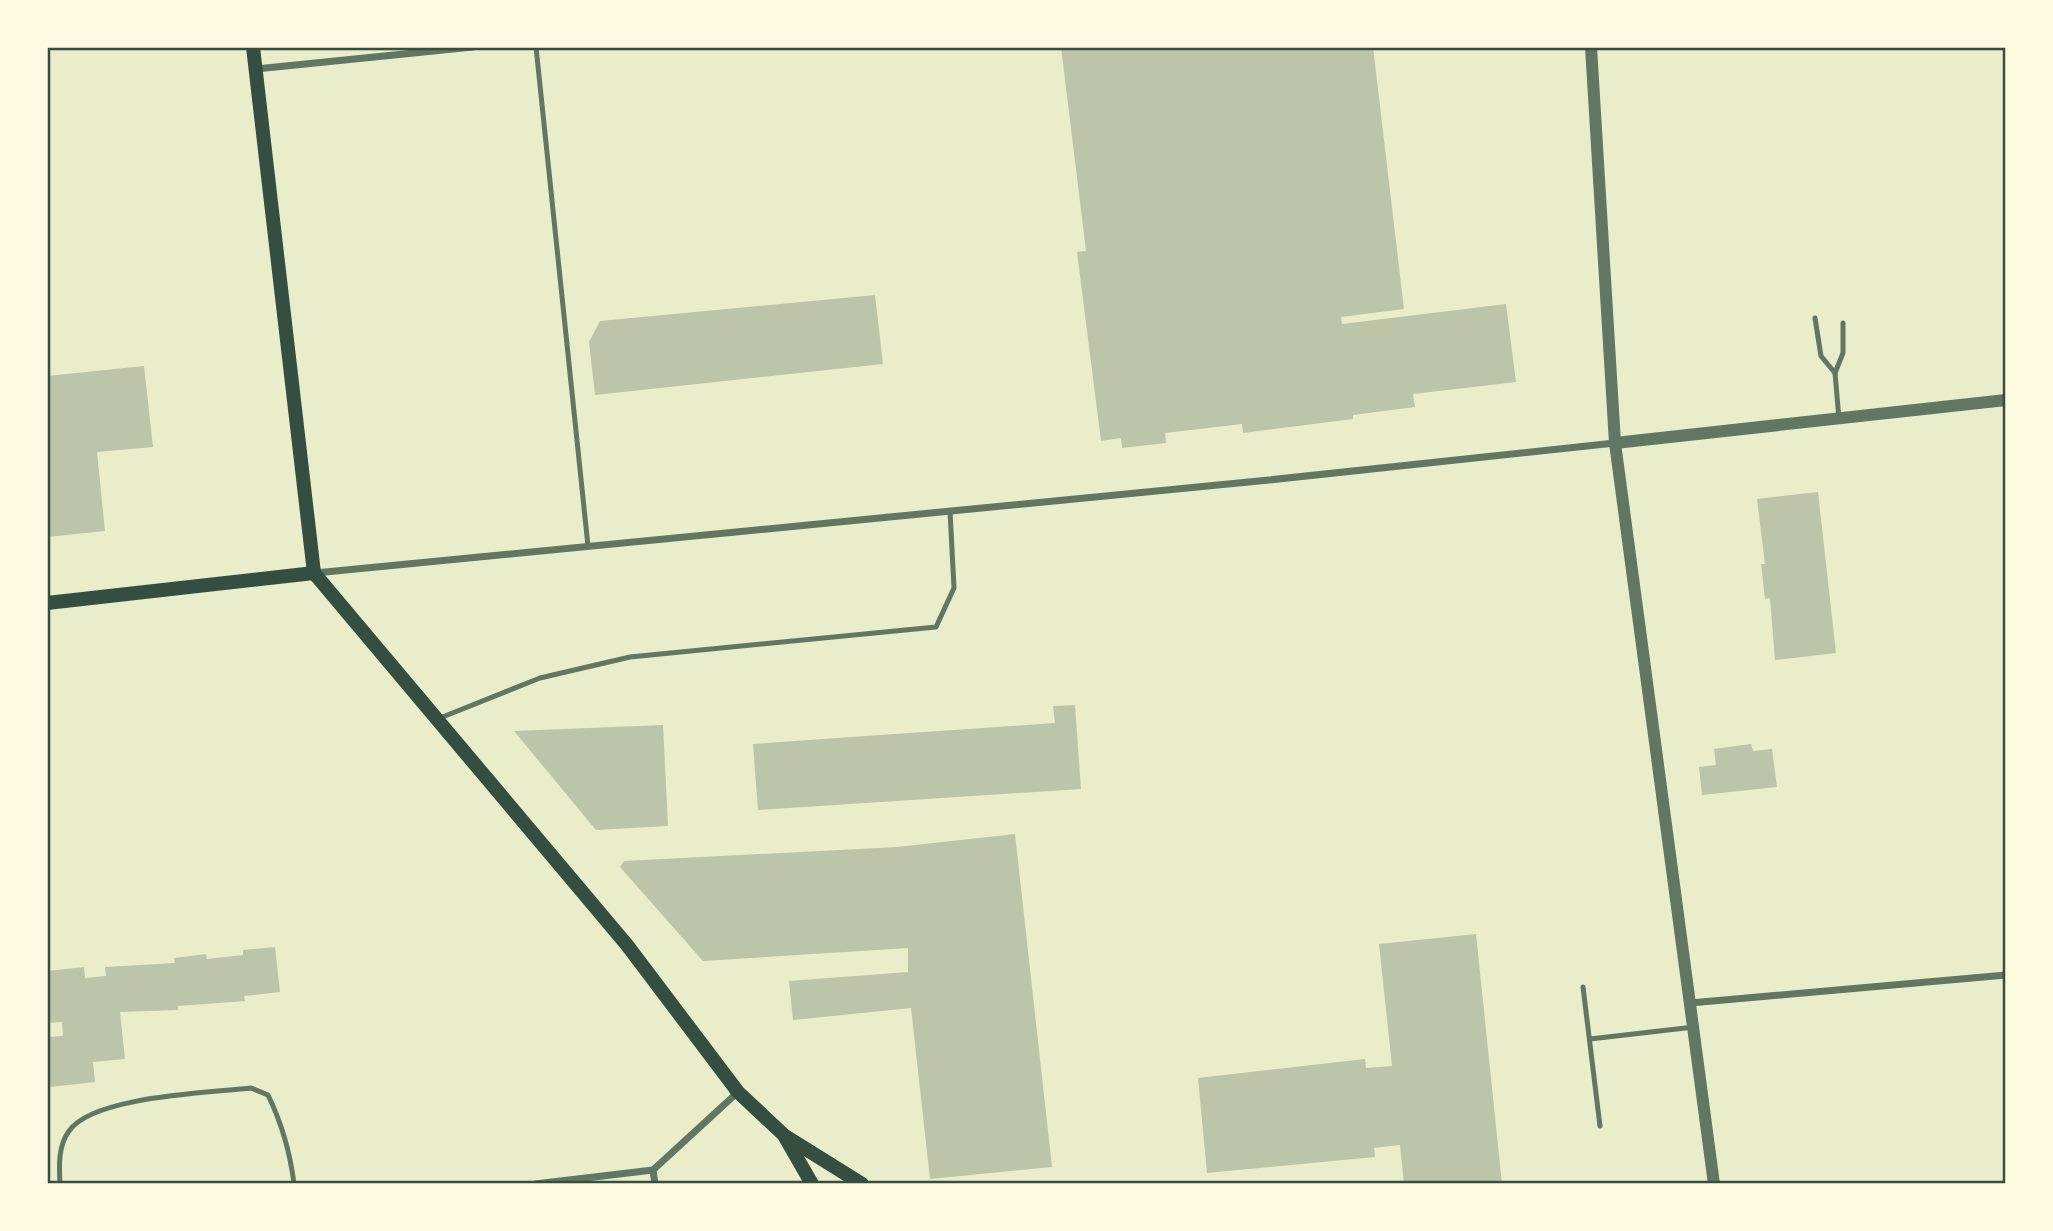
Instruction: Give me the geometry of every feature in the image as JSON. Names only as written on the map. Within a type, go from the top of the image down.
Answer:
[{"type":"main road","points":[[253,47],[314,573],[627,946],[738,1092],[785,1136],[862,1184]]},
{"type":"main road","points":[[47,603],[314,573]]},
{"type":"main road","points":[[785,1136],[812,1184]]},
{"type":"street","points":[[255,69],[472,47]]},
{"type":"street","points":[[1591,47],[1615,443],[1714,1184]]},
{"type":"street","points":[[314,573],[950,511],[2006,400]]},
{"type":"street","points":[[1690,1003],[2006,975]]},
{"type":"street","points":[[535,1184],[653,1170],[738,1092]]},
{"type":"street","points":[[653,1170],[655,1184]]},
{"type":"lane","points":[[536,47],[588,546]]},
{"type":"lane","points":[[1815,318],[1821,356],[1835,373]]},
{"type":"lane","points":[[1839,419],[1835,373],[1843,353],[1843,323]]},
{"type":"lane","points":[[437,719],[540,678],[630,657],[936,628],[954,588],[950,511]]},
{"type":"lane","points":[[1583,987],[1600,1126]]},
{"type":"lane","points":[[1590,1039],[1693,1027]]},
{"type":"lane","points":[[60,1184],[58,1160],[68,1131],[87,1114],[114,1105],[251,1088],[268,1095],[280,1121],[289,1147],[294,1184]]},
{"type":"building","points":[[1061,47],[1373,47],[1404,309],[1341,317],[1342,324],[1506,304],[1516,382],[1413,394],[1415,407],[1353,415],[1353,419],[1243,433],[1242,424],[1165,433],[1166,443],[1122,448],[1121,438],[1101,441],[1077,252],[1086,251]]},
{"type":"building","points":[[875,295],[883,364],[595,395],[589,342],[600,321]]},
{"type":"building","points":[[144,366],[153,447],[97,452],[105,531],[47,537],[47,376]]},
{"type":"building","points":[[1818,492],[1836,653],[1775,660],[1770,598],[1765,599],[1761,564],[1765,564],[1757,499]]},
{"type":"building","points":[[1075,705],[1081,789],[758,810],[753,744],[1055,723],[1053,706]]},
{"type":"building","points":[[663,725],[668,826],[596,830],[514,731]]},
{"type":"building","points":[[1751,744],[1753,751],[1772,749],[1777,787],[1702,795],[1699,767],[1716,765],[1714,749]]},
{"type":"building","points":[[1015,834],[1052,1167],[930,1179],[911,1008],[793,1020],[789,981],[908,972],[908,948],[703,961],[620,867],[624,861],[897,847]]},
{"type":"building","points":[[1476,934],[1502,1184],[1404,1184],[1400,1145],[1374,1148],[1375,1157],[1207,1173],[1198,1078],[1365,1059],[1366,1068],[1392,1066],[1379,944]]},
{"type":"building","points":[[275,947],[280,992],[244,996],[245,1001],[178,1006],[178,1010],[120,1012],[125,1059],[93,1062],[95,1082],[50,1087],[47,1037],[63,1036],[62,1022],[47,1023],[47,971],[84,967],[85,978],[106,976],[105,967],[175,963],[174,958],[206,954],[207,959],[243,955],[243,950]]}]
